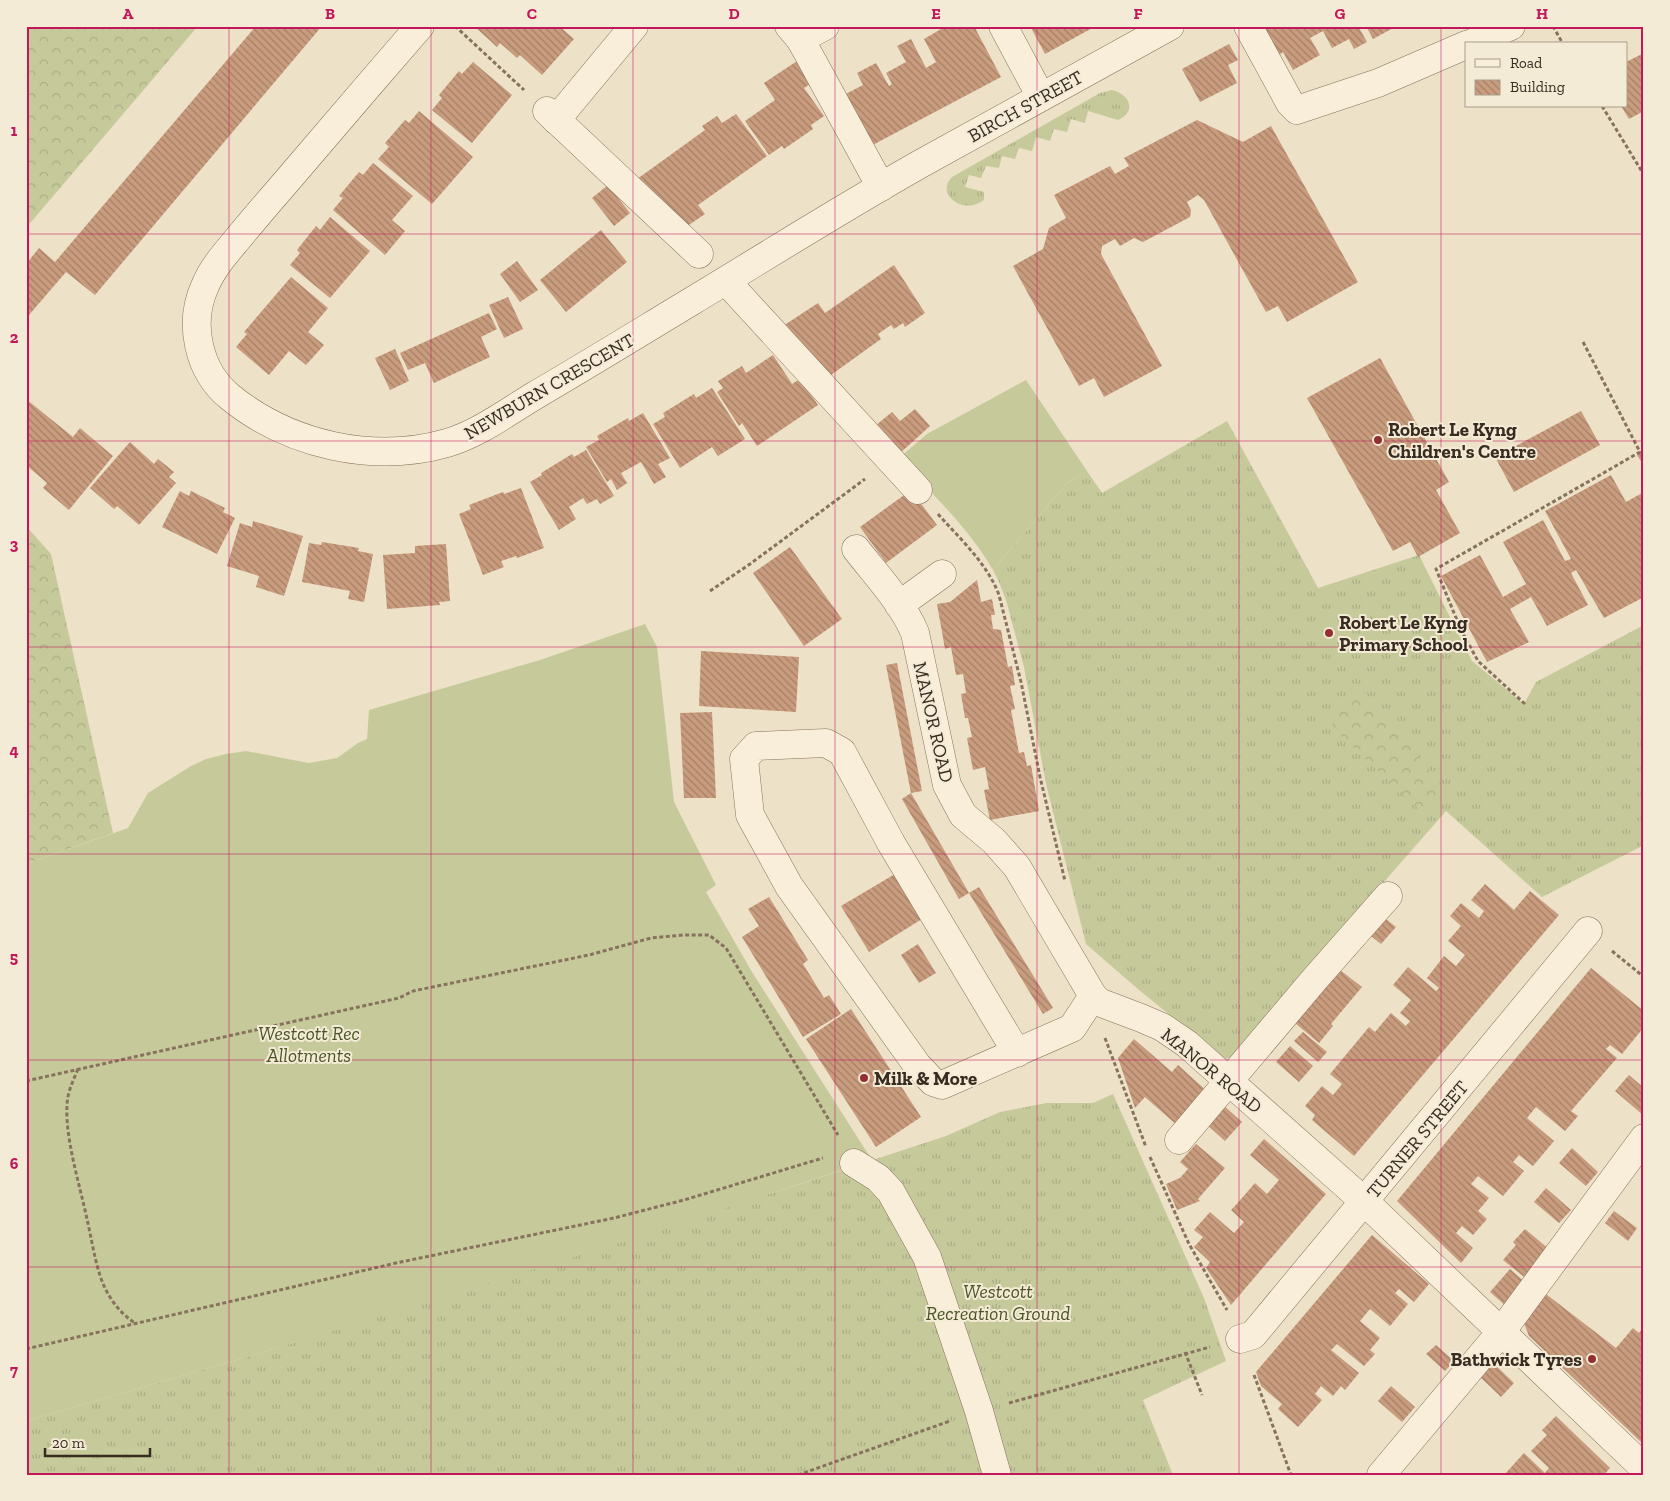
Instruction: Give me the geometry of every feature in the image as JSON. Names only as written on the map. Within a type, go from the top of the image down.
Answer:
[{"type":"street","name":"NEWBURN CRESCENT","points":[[420,26],[254,218],[218,263],[205,285],[199,303],[197,316],[198,344],[216,383],[225,394],[256,416],[291,434],[327,445],[358,450],[392,451],[411,450],[444,444],[461,438],[483,427],[881,187]]},
{"type":"street","points":[[634,26],[551,116],[699,254]]},
{"type":"street","points":[[825,26],[794,33],[881,187]]},
{"type":"street","points":[[1003,26],[1041,97]]},
{"type":"street","name":"BIRCH STREET","points":[[881,187],[1170,26]]},
{"type":"street","points":[[1248,26],[1290,103],[1298,110],[1378,83],[1465,45]]},
{"type":"street","points":[[1473,42],[1511,26]]},
{"type":"street","points":[[726,281],[918,490]]},
{"type":"street","name":"MANOR ROAD","points":[[856,549],[909,619],[915,633],[947,785],[963,815],[994,841],[1017,867],[1093,996],[1099,1002],[1162,1027],[1187,1044],[1365,1202],[1644,1468]]},
{"type":"street","points":[[899,605],[942,574]]},
{"type":"street","points":[[1016,1053],[890,843],[842,752],[826,743],[756,746],[744,759],[750,815],[789,886],[917,1065],[933,1082],[942,1085],[1016,1053],[1072,1028],[1093,996]]},
{"type":"street","points":[[1179,1140],[1228,1080],[1388,896]]},
{"type":"street","name":"TURNER STREET","points":[[1240,1339],[1253,1335],[1588,932]]},
{"type":"street","points":[[1381,1475],[1500,1332],[1644,1138]]},
{"type":"street","points":[[854,1163],[878,1178],[891,1192],[927,1256],[979,1411],[997,1475]]},
{"type":"path","points":[[454,26],[551,116]]},
{"type":"path","points":[[1553,26],[1563,42]]},
{"type":"path","points":[[1603,108],[1644,175]]},
{"type":"path","points":[[1525,704],[1478,661],[1461,630],[1436,569],[1640,452],[1582,340]]},
{"type":"path","points":[[710,591],[892,460]]},
{"type":"path","points":[[918,490],[987,571],[996,589],[1008,627],[1021,682],[1040,777],[1066,889]]},
{"type":"path","points":[[1588,932],[1644,976]]},
{"type":"path","points":[[26,1081],[399,998],[413,991],[589,955],[651,938],[683,934],[709,935],[726,948],[840,1138]]},
{"type":"path","points":[[798,1475],[979,1411],[1185,1352],[1240,1339],[1230,1316],[1189,1244],[1156,1172],[1102,1031]]},
{"type":"path","points":[[78,1069],[66,1104],[67,1119],[95,1253],[103,1284],[113,1302],[124,1316],[136,1324]]},
{"type":"path","points":[[26,1349],[396,1263],[614,1218],[684,1200],[826,1157]]},
{"type":"path","points":[[1185,1352],[1202,1396]]},
{"type":"path","points":[[1254,1375],[1290,1475]]},
{"type":"green space","points":[[26,26],[198,26],[26,228]]},
{"type":"green space","points":[[1112,90],[1127,99],[1129,108],[1124,117],[1118,120],[1088,111],[1085,123],[1071,119],[1067,132],[1054,129],[1050,141],[1036,137],[1032,151],[1019,148],[1015,159],[1002,156],[999,168],[986,166],[981,178],[969,175],[965,187],[984,192],[984,200],[968,206],[954,201],[949,196],[947,190],[952,177],[1100,93]]},
{"type":"green space","points":[[1026,380],[1087,471],[1067,483],[993,570],[961,525],[899,458],[927,434]]},
{"type":"green space","name":"Robert Le Kyng Primary School","points":[[1227,421],[1318,588],[1419,555],[1472,661],[1524,704],[1536,682],[1644,625],[1644,845],[1542,897],[1446,811],[1234,1057],[1224,1059],[1086,944],[1046,784],[1024,667],[1006,600],[993,570],[1067,483],[1087,471],[1102,493]]},
{"type":"green space","points":[[26,526],[51,554],[113,833],[26,864]]},
{"type":"green space","name":"Westcott Rec Allotments","points":[[645,624],[657,647],[674,802],[716,885],[706,892],[752,972],[872,1160],[629,1240],[254,1355],[26,1421],[26,864],[128,828],[148,793],[191,766],[206,759],[246,751],[309,763],[337,758],[367,739],[369,710],[540,660]]},
{"type":"green space","points":[[1361,688],[1444,787],[1420,810],[1333,729],[1330,710]]},
{"type":"green space","name":"Westcott Recreation Ground","points":[[1113,1094],[1204,1298],[1226,1361],[1143,1400],[1173,1475],[26,1475],[26,1421],[254,1355],[800,1184],[946,1136],[1000,1112],[1047,1103],[1093,1103]]},
{"type":"building","points":[[256,26],[322,26],[95,295],[66,272],[29,315],[26,313],[26,264],[39,248],[55,262]]},
{"type":"building","points":[[474,26],[559,26],[574,39],[542,75],[520,55],[517,58],[500,43],[497,47]]},
{"type":"building","points":[[940,26],[974,26],[1001,77],[867,148],[840,97],[863,85],[857,73],[876,63],[889,86],[892,84],[886,73],[906,62],[897,46],[911,39],[926,68],[936,62],[924,39],[941,29]]},
{"type":"building","points":[[1030,26],[1096,26],[1045,54]]},
{"type":"building","points":[[1263,26],[1358,26],[1367,42],[1354,49],[1349,39],[1332,48],[1323,31],[1310,38],[1320,55],[1293,70],[1283,52],[1279,55]]},
{"type":"building","points":[[1366,26],[1397,26],[1373,39]]},
{"type":"building","points":[[1229,44],[1238,60],[1228,65],[1237,83],[1200,102],[1182,69]]},
{"type":"building","points":[[1644,53],[1644,111],[1629,119],[1622,108],[1628,108],[1628,61]]},
{"type":"building","points":[[797,61],[812,83],[804,88],[824,116],[811,125],[813,129],[784,149],[782,146],[769,155],[745,121],[775,100],[764,83]]},
{"type":"building","points":[[473,62],[512,95],[472,143],[432,110],[442,98],[439,95],[459,71],[462,74]]},
{"type":"building","points":[[419,111],[473,157],[432,204],[378,159],[389,147],[385,143],[405,120],[409,123]]},
{"type":"building","points":[[736,114],[767,156],[698,205],[705,214],[683,229],[633,182],[705,130],[702,126],[717,116],[722,123]]},
{"type":"building","points":[[1197,120],[1243,142],[1271,126],[1358,282],[1287,322],[1278,306],[1266,312],[1204,200],[1198,195],[1187,202],[1191,210],[1190,217],[1143,242],[1134,238],[1120,246],[1115,239],[1102,246],[1101,254],[1162,366],[1104,397],[1094,378],[1079,386],[1013,266],[1043,249],[1049,228],[1066,218],[1054,195],[1110,166],[1115,174],[1129,166],[1124,158]]},
{"type":"building","points":[[373,163],[413,196],[392,220],[405,231],[385,255],[333,210],[343,198],[339,196],[359,172],[363,175]]},
{"type":"building","points":[[608,185],[630,213],[614,226],[592,198]]},
{"type":"building","points":[[330,217],[370,251],[330,298],[290,265],[300,253],[297,250],[316,226],[320,230]]},
{"type":"building","points":[[601,230],[627,262],[566,312],[540,280]]},
{"type":"building","points":[[517,261],[538,290],[520,302],[500,274]]},
{"type":"building","points":[[894,265],[925,313],[905,327],[903,323],[894,329],[891,325],[878,334],[881,339],[831,375],[829,371],[823,375],[783,326],[818,303],[825,313]]},
{"type":"building","points":[[291,277],[328,308],[308,332],[324,345],[306,365],[289,351],[269,375],[236,347],[247,334],[244,332]]},
{"type":"building","points":[[508,297],[523,329],[504,338],[489,305]]},
{"type":"building","points":[[489,313],[497,329],[481,337],[490,357],[434,383],[425,363],[408,370],[400,353]]},
{"type":"building","points":[[395,349],[409,381],[390,390],[375,358]]},
{"type":"building","points":[[773,355],[792,384],[800,379],[818,405],[757,446],[742,423],[739,426],[717,392],[723,388],[718,381],[742,366],[746,373]]},
{"type":"building","name":"Robert Le Kyng Children's Centre","points":[[1380,358],[1449,482],[1436,490],[1460,533],[1418,557],[1410,542],[1393,551],[1307,398]]},
{"type":"building","points":[[712,388],[745,439],[718,456],[712,447],[680,468],[653,424],[665,417],[663,413],[694,394],[696,398]]},
{"type":"building","points":[[26,399],[73,437],[80,428],[113,456],[69,510],[43,488],[47,483],[26,465]]},
{"type":"building","points":[[915,409],[930,426],[899,454],[875,426],[892,412],[900,421]]},
{"type":"building","points":[[1581,411],[1600,445],[1514,492],[1495,457]]},
{"type":"building","points":[[643,413],[670,458],[658,464],[666,477],[654,484],[641,462],[621,473],[627,483],[617,490],[611,479],[607,482],[586,447],[599,440],[597,436],[628,418],[629,421]]},
{"type":"building","points":[[130,442],[154,464],[158,459],[174,472],[169,477],[176,483],[139,525],[117,506],[114,509],[90,488]]},
{"type":"building","points":[[586,450],[614,496],[600,504],[597,499],[587,504],[583,498],[569,507],[576,519],[559,530],[530,482],[572,454],[574,457]]},
{"type":"building","points":[[1644,451],[1644,466],[1637,455]]},
{"type":"building","name":"Robert Le Kyng Primary School","points":[[1611,475],[1626,502],[1644,492],[1644,597],[1604,618],[1576,570],[1571,573],[1588,605],[1547,626],[1531,597],[1510,609],[1529,642],[1487,662],[1441,576],[1480,555],[1503,597],[1526,584],[1503,542],[1543,520],[1565,561],[1571,559],[1545,511]]},
{"type":"building","points":[[521,488],[544,548],[517,558],[516,556],[501,561],[504,567],[483,575],[459,514],[471,509],[469,505],[503,492],[504,494]]},
{"type":"building","points":[[911,490],[937,525],[886,563],[860,527]]},
{"type":"building","points":[[180,491],[189,496],[191,491],[225,508],[223,512],[235,518],[217,554],[162,527]]},
{"type":"building","points":[[253,521],[303,536],[284,596],[256,587],[259,576],[227,566],[240,523],[252,527]]},
{"type":"building","points":[[322,542],[359,548],[358,551],[373,554],[364,602],[348,599],[350,591],[302,582],[309,543],[321,545]]},
{"type":"building","points":[[446,544],[450,601],[439,602],[440,605],[387,609],[383,555],[415,553],[415,546]]},
{"type":"building","points":[[790,547],[842,619],[804,646],[753,573]]},
{"type":"building","points":[[977,580],[981,602],[992,599],[995,615],[991,615],[993,629],[1001,630],[1008,667],[1012,666],[1015,685],[1010,686],[1015,709],[1011,710],[1019,753],[1024,752],[1027,766],[1031,765],[1039,811],[990,820],[984,790],[989,789],[985,767],[973,770],[967,738],[972,737],[968,718],[965,718],[961,694],[966,693],[963,674],[956,675],[951,647],[945,649],[937,604],[950,602]]},
{"type":"building","points":[[701,651],[799,657],[796,712],[699,706]]},
{"type":"building","points":[[897,663],[922,791],[911,793],[886,665]]},
{"type":"building","points":[[712,712],[716,798],[684,798],[680,713]]},
{"type":"building","points":[[911,793],[969,893],[959,899],[902,799]]},
{"type":"building","points":[[895,874],[922,919],[869,952],[841,906]]},
{"type":"building","points":[[1485,884],[1514,910],[1530,891],[1559,915],[1354,1156],[1312,1120],[1315,1115],[1305,1106],[1322,1086],[1333,1095],[1338,1089],[1342,1084],[1330,1074],[1369,1027],[1375,1032],[1391,1013],[1406,1026],[1410,1021],[1400,1013],[1411,1000],[1393,985],[1408,967],[1436,991],[1439,988],[1427,978],[1444,956],[1456,966],[1465,955],[1448,941],[1461,926],[1450,916],[1461,903],[1479,918],[1484,911],[1471,900]]},
{"type":"building","points":[[979,887],[1053,1008],[1043,1014],[969,893]]},
{"type":"building","points":[[769,897],[808,960],[803,964],[824,998],[829,995],[841,1014],[803,1037],[742,937],[759,926],[748,909]]},
{"type":"building","points":[[1382,916],[1396,927],[1381,944],[1367,933]]},
{"type":"building","points":[[918,944],[936,973],[919,983],[901,955]]},
{"type":"building","points":[[1591,968],[1644,1011],[1644,1027],[1622,1054],[1610,1045],[1606,1049],[1617,1058],[1571,1111],[1578,1116],[1565,1131],[1536,1107],[1527,1118],[1554,1141],[1533,1166],[1519,1155],[1513,1162],[1524,1171],[1503,1196],[1478,1176],[1471,1184],[1489,1198],[1478,1211],[1487,1219],[1473,1235],[1462,1226],[1456,1233],[1473,1248],[1461,1263],[1397,1201]]},
{"type":"building","points":[[1340,970],[1362,987],[1331,1024],[1333,1026],[1319,1043],[1295,1023]]},
{"type":"building","name":"Milk & More","points":[[851,1009],[921,1117],[876,1147],[806,1039]]},
{"type":"building","points":[[1303,1032],[1327,1052],[1318,1062],[1294,1041]]},
{"type":"building","points":[[1134,1039],[1172,1072],[1178,1065],[1209,1093],[1179,1127],[1145,1097],[1135,1108],[1118,1058]]},
{"type":"building","points":[[1290,1046],[1313,1066],[1299,1082],[1276,1062]]},
{"type":"building","points":[[1629,1075],[1644,1088],[1644,1116],[1615,1091]]},
{"type":"building","points":[[1222,1104],[1242,1122],[1225,1141],[1205,1123]]},
{"type":"building","points":[[1264,1139],[1326,1194],[1231,1305],[1206,1268],[1210,1262],[1194,1247],[1203,1237],[1194,1230],[1210,1212],[1234,1233],[1244,1222],[1231,1210],[1255,1183],[1267,1194],[1279,1180],[1250,1155]]},
{"type":"building","points":[[1196,1144],[1225,1168],[1198,1199],[1200,1201],[1177,1210],[1166,1184],[1180,1178],[1188,1169],[1180,1162]]},
{"type":"building","points":[[1572,1148],[1598,1172],[1586,1186],[1559,1163]]},
{"type":"building","points":[[1546,1188],[1571,1210],[1559,1223],[1534,1202]]},
{"type":"building","points":[[1614,1211],[1637,1228],[1628,1241],[1605,1223]]},
{"type":"building","points":[[1525,1229],[1550,1250],[1528,1280],[1503,1260],[1516,1245],[1513,1242]]},
{"type":"building","points":[[1372,1235],[1429,1284],[1414,1302],[1399,1289],[1395,1293],[1408,1304],[1390,1326],[1370,1309],[1360,1321],[1380,1338],[1370,1350],[1375,1354],[1364,1366],[1337,1344],[1331,1350],[1359,1373],[1345,1390],[1341,1386],[1333,1396],[1321,1386],[1315,1394],[1322,1400],[1298,1427],[1278,1409],[1282,1404],[1261,1386],[1256,1372]]},
{"type":"building","points":[[1510,1269],[1527,1284],[1507,1307],[1490,1292]]},
{"type":"building","name":"Bathwick Tyres","points":[[1542,1291],[1616,1348],[1633,1328],[1639,1333],[1644,1326],[1644,1439],[1641,1442],[1529,1336],[1522,1318]]},
{"type":"building","points":[[1436,1345],[1454,1361],[1445,1371],[1426,1354]]},
{"type":"building","points":[[1491,1361],[1514,1383],[1501,1397],[1478,1375]]},
{"type":"building","points":[[1391,1386],[1415,1407],[1402,1422],[1378,1401]]},
{"type":"building","points":[[1556,1416],[1610,1468],[1604,1475],[1504,1475],[1524,1453],[1545,1473],[1549,1468],[1531,1451],[1547,1435],[1542,1430]]},
{"type":"place","name":"Robert Le Kyng Children's Centre","points":[[1378,440]]},
{"type":"place","name":"Robert Le Kyng Primary School","points":[[1329,633]]},
{"type":"place","name":"Milk & More","points":[[864,1078]]},
{"type":"place","name":"Bathwick Tyres","points":[[1592,1359]]}]
